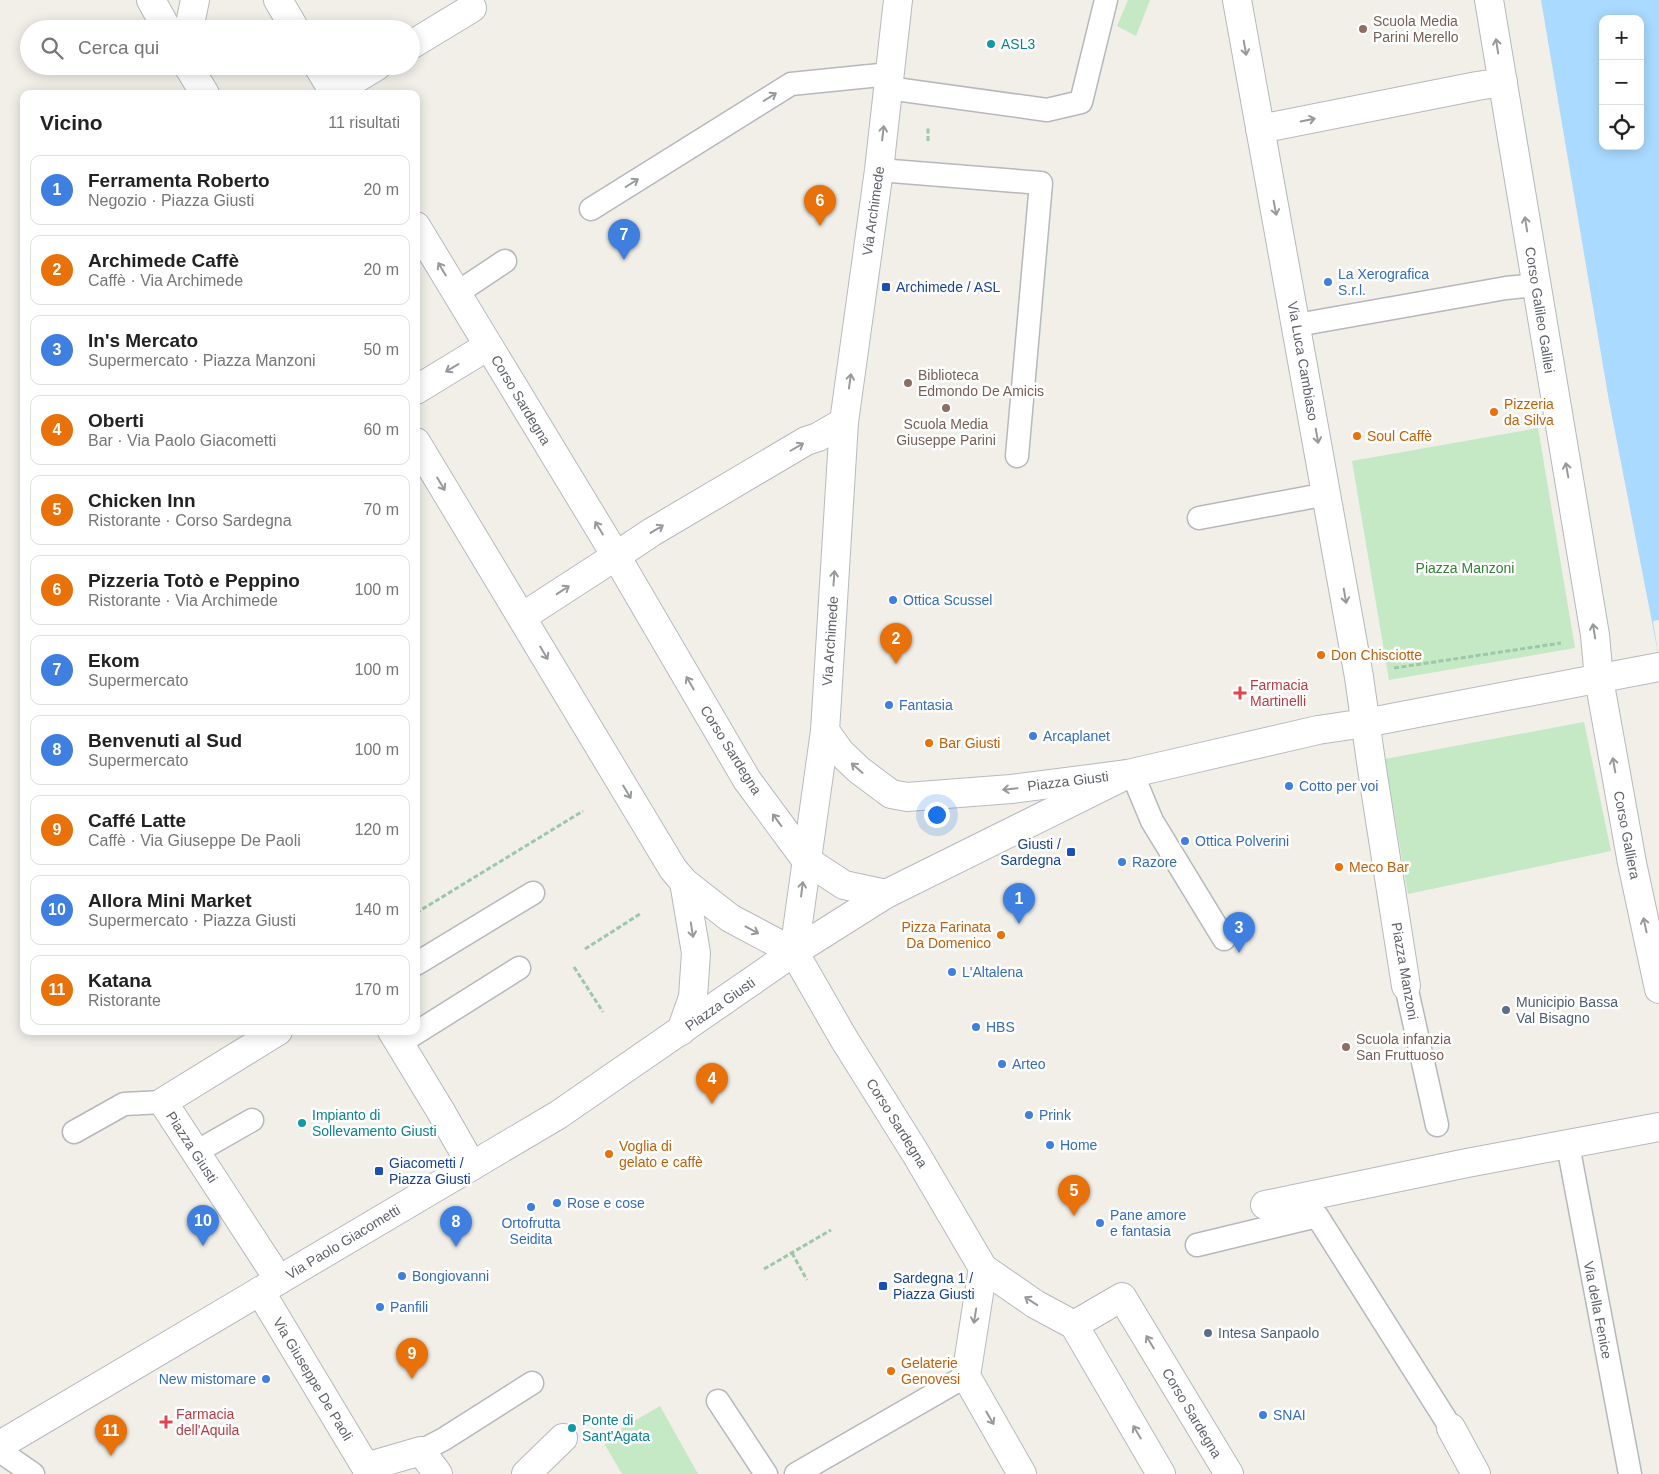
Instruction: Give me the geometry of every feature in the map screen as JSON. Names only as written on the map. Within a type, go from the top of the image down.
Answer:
[{"type":"street","points":[[151,0],[162,20]]},
{"type":"street","points":[[191,20],[195,0]]},
{"type":"street","points":[[278,0],[290,20]]},
{"type":"street","name":"Via Archimede","points":[[806,860],[824,731],[844,422],[879,170],[898,0]]},
{"type":"street","name":"Via Luca Cambiaso","points":[[1237,0],[1327,494],[1359,677],[1365,723]]},
{"type":"street","name":"Corso Galileo Galilei","points":[[1489,0],[1595,635],[1599,679]]},
{"type":"street","points":[[420,40],[472,8]]},
{"type":"street","points":[[193,75],[203,90]]},
{"type":"street","points":[[324,75],[333,90]]},
{"type":"street","points":[[340,90],[362,75]]},
{"type":"street","points":[[1260,129],[1503,82]]},
{"type":"street","name":"Corso Sardegna","points":[[420,233],[616,556],[747,780],[806,860]]},
{"type":"street","name":"Corso Sardegna","points":[[420,388],[488,346]]},
{"type":"street","points":[[522,617],[652,532],[806,441],[818,437],[844,422]]},
{"type":"street","points":[[420,449],[673,869],[684,882],[730,918],[794,952],[806,860],[844,885],[886,894]]},
{"type":"street","points":[[1365,723],[1657,667]]},
{"type":"street","name":"Corso Galliera","points":[[1599,679],[1632,863],[1659,989]]},
{"type":"street","name":"Piazza Giusti","points":[[824,731],[841,753],[859,770],[891,794],[907,797],[1011,789],[1130,773],[1318,730],[1365,723]]},
{"type":"street","name":"Piazza Manzoni","points":[[1365,723],[1406,986]]},
{"type":"street","name":"Piazza Giusti","points":[[681,1031],[794,952],[886,894],[1130,773]]},
{"type":"street","name":"Piazza Giusti","points":[[681,1031],[693,997],[696,953],[684,882]]},
{"type":"street","name":"Corso Sardegna","points":[[794,952],[844,1039],[916,1154],[983,1268],[1035,1304],[1074,1325],[1122,1297],[1229,1474]]},
{"type":"street","name":"Via Paolo Giacometti","points":[[0,1445],[558,1115],[681,1031]]},
{"type":"street","name":"Piazza Giusti","points":[[269,1286],[196,1152],[162,1102],[271,1035]]},
{"type":"street","points":[[396,1037],[472,1166]]},
{"type":"street","points":[[1265,1205],[1467,1163],[1659,1127]]},
{"type":"street","points":[[983,1268],[966,1376],[1022,1474]]},
{"type":"street","name":"Via Giuseppe De Paoli","points":[[269,1286],[368,1470],[421,1451]]},
{"type":"street","points":[[1074,1325],[1162,1474]]},
{"type":"street","points":[[1451,1428],[1476,1474]]},
{"type":"street","points":[[526,1474],[563,1438]]},
{"type":"street","points":[[421,1451],[438,1474]]},
{"type":"lane","points":[[590,209],[791,84],[889,81],[930,94],[1047,110],[1081,102],[1106,0]]},
{"type":"lane","points":[[879,170],[1041,183],[1017,456]]},
{"type":"lane","points":[[457,293],[505,260]]},
{"type":"lane","points":[[1297,325],[1506,288],[1536,285]]},
{"type":"lane","points":[[1199,518],[1327,494]]},
{"type":"lane","points":[[1130,773],[1152,821],[1224,939]]},
{"type":"lane","points":[[420,962],[533,893]]},
{"type":"lane","points":[[420,1024],[519,968]]},
{"type":"lane","name":"Piazza Manzoni","points":[[1406,986],[1437,1125]]},
{"type":"lane","points":[[74,1132],[124,1104],[162,1102]]},
{"type":"lane","points":[[196,1152],[252,1120]]},
{"type":"lane","name":"Via della Fenice","points":[[1568,1145],[1630,1474]]},
{"type":"lane","points":[[1197,1245],[1317,1216],[1451,1428]]},
{"type":"lane","points":[[796,1474],[966,1376]]},
{"type":"lane","points":[[421,1451],[444,1439],[532,1383]]},
{"type":"lane","points":[[718,1401],[766,1474]]},
{"type":"lane","points":[[0,1451],[33,1474]]},
{"type":"path","points":[[927,174],[930,94]]},
{"type":"path","points":[[1386,670],[1564,642]]},
{"type":"path","points":[[420,911],[583,811]]},
{"type":"path","points":[[585,949],[640,914]]},
{"type":"path","points":[[574,967],[603,1012]]},
{"type":"path","points":[[764,1269],[831,1230]]},
{"type":"path","points":[[792,1254],[808,1280]]},
{"type":"green space","points":[[1128,0],[1150,0],[1136,36],[1117,26]]},
{"type":"green space","name":"Piazza Manzoni","points":[[1538,428],[1575,648],[1389,680],[1352,461]]},
{"type":"green space","points":[[1584,722],[1611,851],[1408,894],[1385,759]]},
{"type":"green space","points":[[660,1406],[698,1474],[622,1474],[602,1440]]},
{"type":"water","points":[[1541,0],[1659,0],[1659,658],[1609,401]]},
{"type":"pier","points":[[1659,620],[1659,658],[1653,621]]},
{"type":"place","name":"Scuola Media Parini Merello","points":[[1363,29]]},
{"type":"place","name":"ASL3","points":[[991,44]]},
{"type":"place","name":"Pizzeria Totò e Peppino","points":[[820,226]]},
{"type":"place","name":"Ekom","points":[[624,260]]},
{"type":"place","name":"La Xerografica S.r.l.","points":[[1328,282]]},
{"type":"place","name":"Archimede / ASL","points":[[886,287]]},
{"type":"place","name":"Biblioteca Edmondo De Amicis","points":[[908,383]]},
{"type":"place","name":"Scuola Media Giuseppe Parini","points":[[946,408]]},
{"type":"place","name":"Pizzeria da Silva","points":[[1494,412]]},
{"type":"place","name":"Soul Caffè","points":[[1357,436]]},
{"type":"place","name":"Ottica Scussel","points":[[893,600]]},
{"type":"place","name":"Don Chisciotte","points":[[1321,655]]},
{"type":"place","name":"Archimede Caffè","points":[[896,664]]},
{"type":"place","name":"Farmacia Martinelli","points":[[1240,693]]},
{"type":"place","name":"Fantasia","points":[[889,705]]},
{"type":"place","name":"Arcaplanet","points":[[1033,736]]},
{"type":"place","name":"Bar Giusti","points":[[929,743]]},
{"type":"place","name":"Cotto per voi","points":[[1289,786]]},
{"type":"place","name":"Ottica Polverini","points":[[1185,841]]},
{"type":"place","name":"Giusti / Sardegna","points":[[1071,852]]},
{"type":"place","name":"Razore","points":[[1122,862]]},
{"type":"place","name":"Meco Bar","points":[[1339,867]]},
{"type":"place","name":"Ferramenta Roberto","points":[[1019,924]]},
{"type":"place","name":"Pizza Farinata Da Domenico","points":[[1001,935]]},
{"type":"place","name":"In's Mercato","points":[[1239,953]]},
{"type":"place","name":"L'Altalena","points":[[952,972]]},
{"type":"place","name":"Municipio Bassa Val Bisagno","points":[[1506,1010]]},
{"type":"place","name":"HBS","points":[[976,1027]]},
{"type":"place","name":"Scuola infanzia San Fruttuoso","points":[[1346,1047]]},
{"type":"place","name":"Arteo","points":[[1002,1064]]},
{"type":"place","name":"Oberti","points":[[712,1104]]},
{"type":"place","name":"Prink","points":[[1029,1115]]},
{"type":"place","name":"Impianto di Sollevamento Giusti","points":[[302,1123]]},
{"type":"place","name":"Home","points":[[1050,1145]]},
{"type":"place","name":"Voglia di gelato e caffè","points":[[609,1154]]},
{"type":"place","name":"Giacometti / Piazza Giusti","points":[[379,1171]]},
{"type":"place","name":"Rose e cose","points":[[557,1203]]},
{"type":"place","name":"Ortofrutta Seidita","points":[[531,1207]]},
{"type":"place","name":"Chicken Inn","points":[[1074,1216]]},
{"type":"place","name":"Pane amore e fantasia","points":[[1100,1223]]},
{"type":"place","name":"Allora Mini Market","points":[[203,1246]]},
{"type":"place","name":"Benvenuti al Sud","points":[[456,1247]]},
{"type":"place","name":"Bongiovanni","points":[[402,1276]]},
{"type":"place","name":"Sardegna 1 / Piazza Giusti","points":[[883,1286]]},
{"type":"place","name":"Panfili","points":[[380,1307]]},
{"type":"place","name":"Intesa Sanpaolo","points":[[1208,1333]]},
{"type":"place","name":"Gelaterie Genovesi","points":[[891,1371]]},
{"type":"place","name":"New mistomare","points":[[266,1379]]},
{"type":"place","name":"Caffé Latte","points":[[412,1379]]},
{"type":"place","name":"SNAI","points":[[1263,1415]]},
{"type":"place","name":"Farmacia dell'Aquila","points":[[166,1422]]},
{"type":"place","name":"Ponte di Sant'Agata","points":[[572,1428]]},
{"type":"place","name":"Katana","points":[[111,1456]]}]
